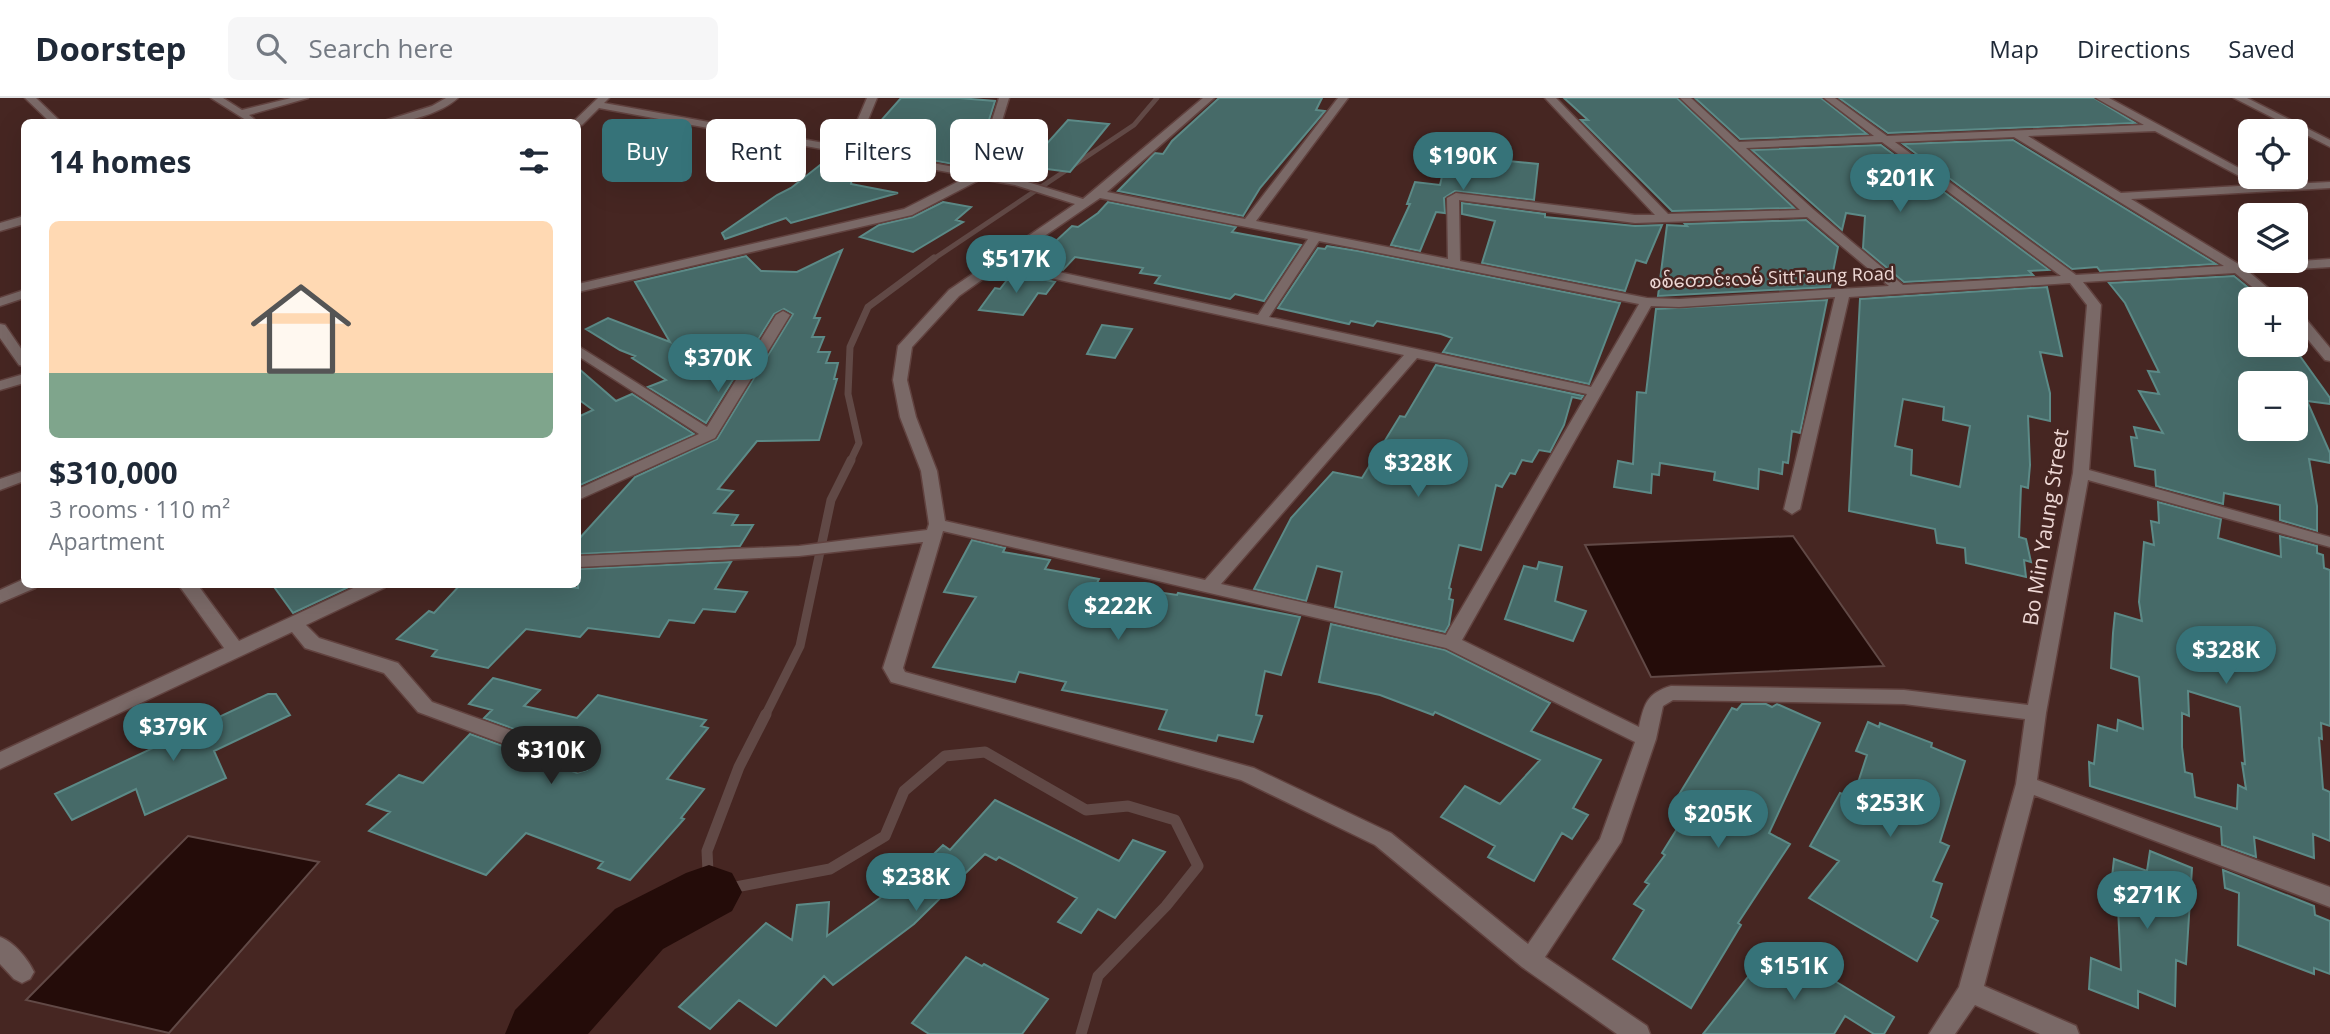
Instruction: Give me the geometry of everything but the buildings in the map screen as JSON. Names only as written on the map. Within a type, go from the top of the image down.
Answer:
[{"type":"street","points":[[30,98],[53,119]]},
{"type":"street","points":[[216,98],[249,119]]},
{"type":"street","points":[[240,114],[303,98]]},
{"type":"street","points":[[397,119],[436,108],[453,98]]},
{"type":"street","points":[[863,119],[872,98]]},
{"type":"street","points":[[997,119],[1004,98]]},
{"type":"street","points":[[1209,98],[1086,204],[954,293],[905,346],[900,380],[908,417],[929,471],[935,530],[893,668],[898,677],[1247,774],[1383,839],[1530,960],[1638,1034]]},
{"type":"street","points":[[1248,222],[1343,98]]},
{"type":"street","points":[[1550,98],[1665,219]]},
{"type":"street","points":[[1685,98],[1810,213],[1900,289]]},
{"type":"street","name":"Bo Min Yaung Street","points":[[1829,98],[2074,279],[2094,305],[2081,473],[2036,713],[2026,784],[1970,991],[1941,1034]]},
{"type":"street","points":[[2101,98],[2238,172]]},
{"type":"street","points":[[2239,98],[2330,144]]},
{"type":"street","points":[[581,120],[601,102],[820,145]]},
{"type":"street","points":[[1738,145],[2156,128]]},
{"type":"street","points":[[2018,135],[2238,269]]},
{"type":"street","points":[[581,287],[908,212],[966,182]]},
{"type":"street","points":[[1017,182],[1086,204]]},
{"type":"street","points":[[2308,186],[2330,185]]},
{"type":"street","points":[[2122,196],[2251,189]]},
{"type":"street","name":"စစ်တောင်းလမ် SittTaung Road","points":[[1098,194],[1647,302],[1679,303],[2238,269]]},
{"type":"street","points":[[1454,262],[1453,198],[1456,196],[1634,219],[1810,213]]},
{"type":"street","points":[[0,227],[21,221]]},
{"type":"street","points":[[1261,320],[1317,235]]},
{"type":"street","points":[[998,263],[1596,392]]},
{"type":"street","name":"စစ်တောင်းလမ် SittTaung Road","points":[[2308,264],[2330,263]]},
{"type":"street","points":[[2243,273],[2260,287]]},
{"type":"street","points":[[1792,509],[1843,293]]},
{"type":"street","points":[[0,302],[21,296]]},
{"type":"street","points":[[1451,643],[1647,302]]},
{"type":"street","points":[[581,494],[710,435],[783,315]]},
{"type":"street","points":[[0,328],[21,358]]},
{"type":"street","points":[[2308,330],[2330,357]]},
{"type":"street","points":[[581,351],[710,435]]},
{"type":"street","points":[[1209,587],[1413,353]]},
{"type":"street","points":[[0,386],[21,379]]},
{"type":"street","points":[[2081,473],[2330,542]]},
{"type":"street","points":[[0,485],[21,477]]},
{"type":"street","points":[[581,562],[849,547],[935,530],[1209,587],[1451,643],[1646,739]]},
{"type":"street","points":[[0,597],[21,588]]},
{"type":"street","points":[[190,588],[235,649]]},
{"type":"street","points":[[0,761],[369,588]]},
{"type":"street","points":[[294,623],[312,643],[391,668],[425,707],[578,763]]},
{"type":"street","points":[[1530,960],[1610,842],[1646,739],[1654,704],[1659,698],[1671,693],[1904,697],[2036,713]]},
{"type":"street","points":[[2026,784],[2330,897]]},
{"type":"street","points":[[0,947],[22,972]]},
{"type":"street","points":[[1970,991],[2067,1034]]},
{"type":"shaded area","points":[[1793,536],[1884,666],[1651,677],[1585,545]]},
{"type":"shaded area","points":[[188,836],[319,862],[169,1033],[26,1000]]},
{"type":"waterway","points":[[932,260],[1134,125],[1157,98]]},
{"type":"waterway","points":[[850,462],[859,443],[848,394],[850,347],[868,307],[934,258]]},
{"type":"waterway","points":[[766,714],[800,646],[831,500],[850,462]]},
{"type":"waterway","points":[[766,714],[739,767],[707,851],[709,892],[830,869],[885,836],[904,791],[945,756],[985,752],[1086,810],[1128,806],[1175,820],[1198,866],[1166,906],[1098,976],[1081,1034]]},
{"type":"waterway","points":[[541,1034],[639,929],[709,892]]}]
